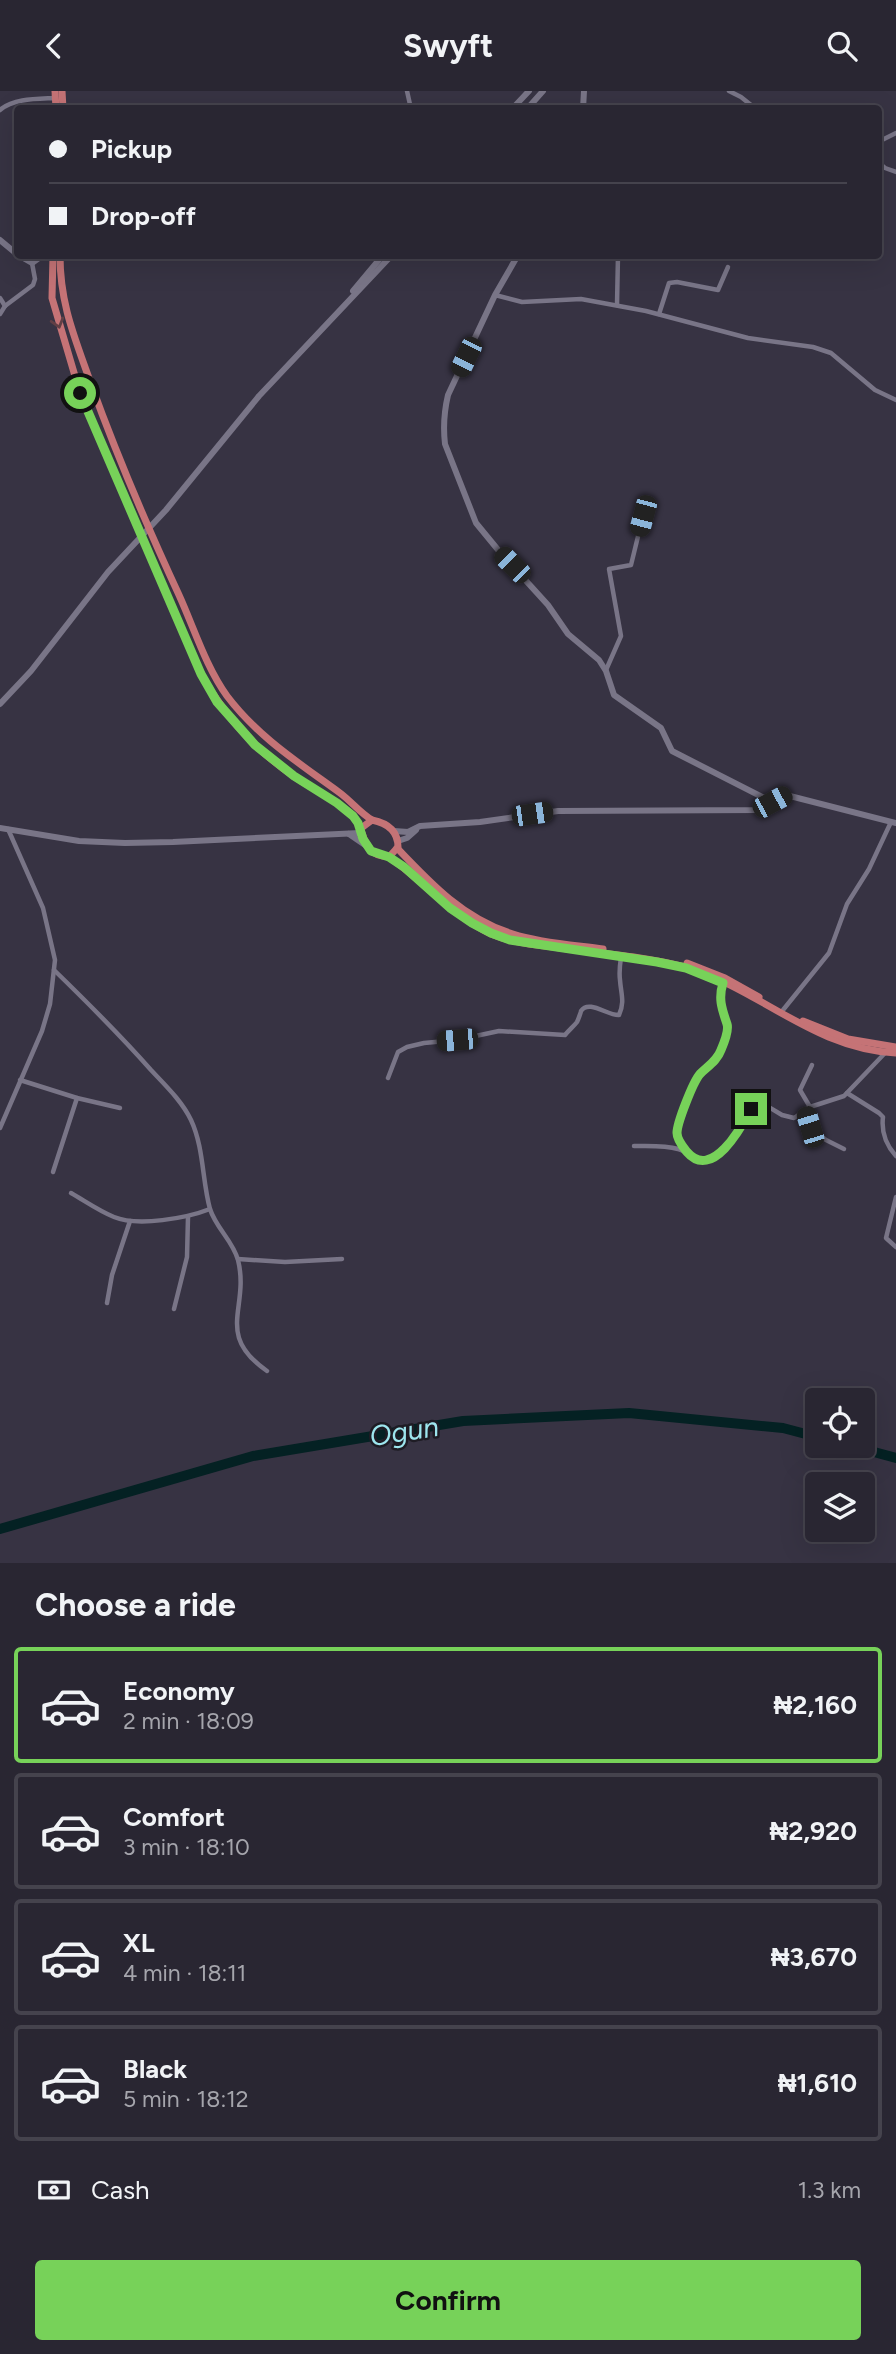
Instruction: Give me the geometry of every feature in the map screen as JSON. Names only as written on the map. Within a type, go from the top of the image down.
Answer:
[{"type":"main road","points":[[53,259],[51,288],[54,307],[80,393],[201,674],[217,702],[255,745],[294,776],[353,816],[368,848],[404,867],[450,908],[491,933],[532,945],[686,968],[723,983],[831,1039],[864,1049],[886,1052],[896,1050]]},
{"type":"main road","points":[[60,259],[65,312],[101,414],[215,676],[227,696],[256,730],[372,820],[394,831],[398,845],[435,888],[454,904],[492,926],[523,937],[687,963],[725,978],[833,1034],[896,1050]]},
{"type":"main road","points":[[360,831],[362,826],[372,820]]},
{"type":"main road","points":[[389,857],[398,845]]},
{"type":"street","points":[[516,105],[529,91]]},
{"type":"street","points":[[531,105],[543,91]]},
{"type":"street","points":[[729,91],[751,105]]},
{"type":"street","points":[[0,110],[6,105],[59,95]]},
{"type":"street","points":[[0,101],[6,105]]},
{"type":"street","points":[[0,240],[14,252]]},
{"type":"street","points":[[0,314],[5,306],[33,285],[35,279],[32,263],[25,259]]},
{"type":"street","points":[[32,263],[38,259]]},
{"type":"street","points":[[316,336],[380,259]]},
{"type":"street","points":[[0,704],[31,671],[108,572],[166,510],[259,396],[388,259]]},
{"type":"street","points":[[515,259],[495,295],[449,395],[443,421],[449,457],[476,523],[548,605],[568,634],[599,660],[606,670],[614,695],[661,728],[672,751],[772,802],[786,795],[894,823],[847,904],[829,953],[783,1010]]},
{"type":"street","points":[[617,305],[618,259]]},
{"type":"street","points":[[659,314],[669,283],[677,282],[718,290],[728,267]]},
{"type":"street","points":[[495,295],[522,302],[581,299],[659,314],[748,338],[823,349],[875,390],[896,400]]},
{"type":"street","points":[[0,298],[5,306]]},
{"type":"street","points":[[606,670],[621,636],[609,569],[631,565],[643,516]]},
{"type":"street","points":[[394,831],[408,832],[420,827],[558,811],[759,810],[786,795]]},
{"type":"street","points":[[398,845],[420,827]]},
{"type":"street","points":[[4,828],[79,841],[125,843],[360,831]]},
{"type":"street","points":[[0,1128],[42,1031],[50,1004],[54,969],[50,933],[43,908],[4,828]]},
{"type":"street","points":[[348,833],[368,848]]},
{"type":"street","points":[[388,1078],[398,1052],[407,1047],[499,1031],[565,1035],[577,1022],[580,1012],[590,1006],[619,1015],[623,996],[619,977],[621,957]]},
{"type":"street","points":[[54,969],[123,1039],[191,1120],[210,1209],[238,1259],[239,1340],[247,1355],[267,1371]]},
{"type":"street","points":[[688,1154],[677,1134],[692,1087],[721,1051],[728,1027],[720,1005],[723,983]]},
{"type":"street","points":[[634,1146],[679,1149],[696,1159],[706,1161],[713,1158],[734,1137],[757,1100],[789,1118],[838,1099],[886,1052]]},
{"type":"street","points":[[812,1065],[800,1090],[810,1127],[826,1140],[844,1149]]},
{"type":"street","points":[[20,1080],[120,1108]]},
{"type":"street","points":[[846,1093],[881,1115],[884,1138],[896,1156]]},
{"type":"street","points":[[53,1172],[77,1098]]},
{"type":"street","points":[[71,1193],[116,1219],[130,1221],[188,1217],[210,1209]]},
{"type":"street","points":[[896,1197],[886,1238],[896,1247]]},
{"type":"street","points":[[174,1309],[187,1257],[188,1217]]},
{"type":"street","points":[[107,1303],[130,1221]]},
{"type":"street","points":[[238,1259],[285,1262],[342,1259]]},
{"type":"waterway","name":"Ogun","points":[[0,1529],[253,1456],[463,1421],[629,1413],[783,1428],[805,1434]]},
{"type":"waterway","name":"Ogun","points":[[875,1452],[896,1458]]},
{"type":"route","points":[[80,393],[201,674],[217,702],[255,745],[294,776],[353,816],[371,851],[389,857],[404,867],[450,908],[491,933],[532,945],[686,968],[723,983],[720,1005],[728,1027],[718,1057],[699,1075],[692,1087],[678,1129],[678,1138],[688,1154],[706,1161],[732,1140],[751,1109]]}]
